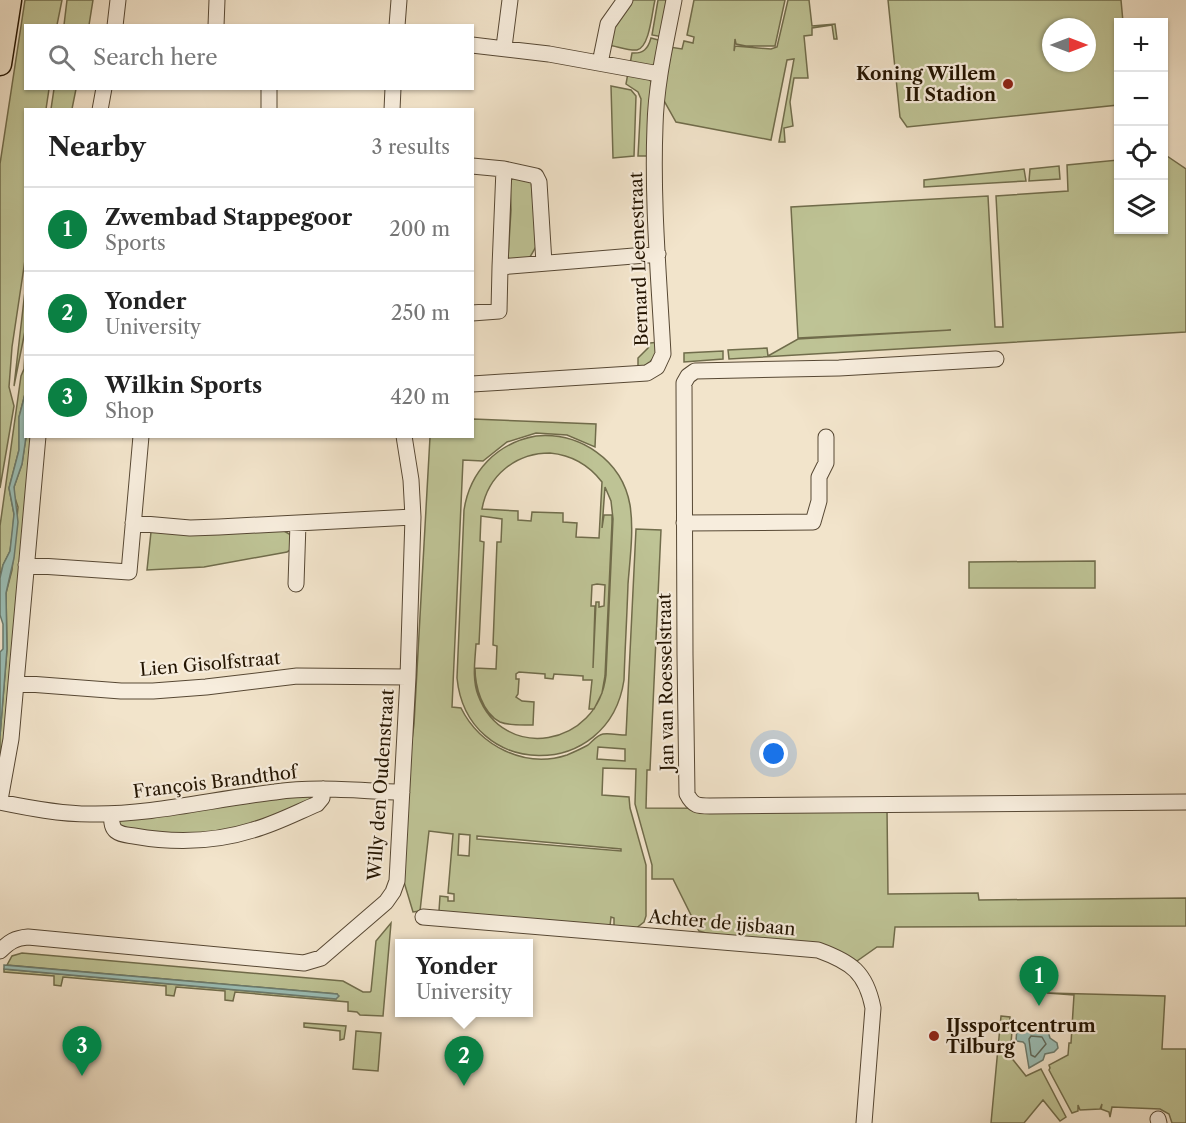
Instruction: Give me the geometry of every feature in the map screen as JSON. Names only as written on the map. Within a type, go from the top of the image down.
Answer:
[{"type":"highway","points":[[0,64],[10,0]]},
{"type":"street","points":[[115,24],[118,0]]},
{"type":"street","points":[[216,24],[217,0]]},
{"type":"street","points":[[397,24],[399,0]]},
{"type":"street","points":[[504,47],[510,0]]},
{"type":"street","points":[[600,63],[608,24],[625,0]]},
{"type":"street","name":"Bernard Leenestraat","points":[[474,384],[647,373],[657,367],[663,354],[655,126],[659,74],[674,0]]},
{"type":"street","points":[[474,45],[504,47],[659,74]]},
{"type":"street","points":[[100,108],[104,90]]},
{"type":"street","points":[[268,90],[269,108]]},
{"type":"street","points":[[392,108],[393,90]]},
{"type":"street","points":[[474,166],[504,169],[536,176],[539,182],[544,263]]},
{"type":"street","points":[[474,313],[499,311],[504,169]]},
{"type":"street","points":[[500,267],[658,254]]},
{"type":"street","name":"Jan van Roesselstraat","points":[[996,359],[839,368],[695,371],[688,376],[684,383],[687,794],[691,802],[698,806],[1186,802]]},
{"type":"street","points":[[684,523],[813,522],[819,501],[819,477],[826,463],[826,437]]},
{"type":"street","points":[[0,801],[11,739],[38,438]]},
{"type":"street","points":[[26,565],[129,573],[141,438]]},
{"type":"street","name":"Willy den Oudenstraat","points":[[0,951],[8,942],[28,937],[304,963],[321,958],[386,902],[397,881],[408,676],[413,517],[411,480],[404,438]]},
{"type":"street","points":[[133,523],[190,528],[413,517]]},
{"type":"street","points":[[296,584],[298,523]]},
{"type":"street","name":"Lien Gisolfstraat","points":[[16,683],[121,691],[153,691],[297,676],[408,676]]},
{"type":"street","name":"François Brandthof","points":[[0,801],[71,813],[111,814],[166,809],[276,792],[323,789],[402,792]]},
{"type":"street","name":"François Brandthof","points":[[111,814],[112,826],[121,833],[155,840],[187,841],[216,838],[254,830],[317,804],[322,798],[323,789]]},
{"type":"street","name":"Achter de ijsbaan","points":[[423,918],[818,950],[841,958],[861,975],[869,990],[873,1008],[864,1123]]},
{"type":"green space","points":[[25,0],[62,0],[57,24],[24,24],[24,90],[49,90],[46,108],[24,108],[24,267],[12,347],[9,387],[14,406],[0,488],[0,164]]},
{"type":"green space","points":[[67,0],[93,0],[89,24],[64,24]]},
{"type":"green space","points":[[629,0],[655,0],[648,36],[637,50],[608,45],[611,25]]},
{"type":"green space","points":[[658,0],[670,0],[663,37],[652,35]]},
{"type":"green space","points":[[694,0],[785,0],[775,46],[746,46],[736,44],[735,39],[734,51],[735,46],[771,49],[777,47],[788,0],[809,0],[812,26],[835,24],[837,39],[834,39],[832,25],[812,28],[812,35],[804,36],[808,78],[794,78],[790,102],[793,126],[784,128],[785,142],[779,142],[794,59],[787,60],[771,140],[676,122],[662,97],[670,47],[682,49],[684,41],[693,43],[694,37],[687,35]]},
{"type":"green space","name":"Koning Willem II Stadion","points":[[888,0],[1121,0],[1123,18],[1114,18],[1114,105],[907,127],[900,117]]},
{"type":"green space","points":[[651,38],[662,41],[654,65],[649,67],[630,64],[632,53],[644,50]]},
{"type":"green space","points":[[628,73],[649,79],[653,84],[649,156],[638,156],[641,99],[638,92],[626,84]]},
{"type":"green space","points":[[611,86],[631,90],[636,96],[634,156],[613,158]]},
{"type":"green space","points":[[54,90],[76,90],[72,108],[51,108]]},
{"type":"green space","points":[[1168,157],[1186,169],[1186,332],[729,359],[728,350],[767,348],[768,356],[798,339],[951,330],[798,338],[791,207],[988,196],[995,327],[1003,327],[996,196],[1068,191],[1067,165],[1114,160],[1114,234],[1168,234]]},
{"type":"green space","points":[[1059,166],[1060,179],[1029,181],[1030,169]]},
{"type":"green space","points":[[1024,169],[1026,181],[924,187],[924,180]]},
{"type":"green space","points":[[514,177],[531,180],[537,245],[530,257],[515,261],[508,258],[510,181]]},
{"type":"green space","points":[[24,300],[24,336],[14,386]]},
{"type":"green space","points":[[660,342],[653,358],[638,369],[638,358],[650,343]]},
{"type":"green space","points":[[723,351],[723,359],[684,362],[684,353]]},
{"type":"green space","points":[[24,369],[24,398],[19,417],[19,450],[9,488],[14,514],[13,529],[10,551],[0,578],[0,526],[21,376]]},
{"type":"green space","points":[[474,419],[596,424],[595,447],[567,435],[536,433],[507,442],[483,461],[463,460],[452,707],[461,708],[469,722],[480,733],[505,751],[535,759],[551,759],[567,755],[588,745],[601,735],[626,735],[636,529],[661,530],[650,770],[647,770],[646,808],[887,809],[888,894],[978,893],[979,900],[1186,898],[1186,926],[895,927],[893,947],[877,947],[857,961],[706,933],[699,931],[673,879],[652,879],[652,865],[635,804],[636,769],[603,768],[602,795],[629,797],[646,865],[646,916],[644,922],[635,929],[614,927],[614,918],[611,917],[610,926],[441,913],[439,911],[440,896],[448,897],[448,901],[454,901],[454,894],[448,893],[453,834],[429,831],[420,911],[413,912],[404,882],[409,764],[414,724],[430,438],[474,438]],"holes":[[[598,747],[625,749],[625,761],[597,759]],[[459,834],[470,835],[469,856],[458,855]],[[477,836],[621,849],[621,851],[477,839]]]},
{"type":"green space","points":[[536,436],[552,436],[583,444],[596,452],[608,462],[625,489],[632,524],[624,680],[613,713],[593,737],[567,751],[539,756],[510,750],[485,736],[466,712],[457,678],[464,510],[467,496],[479,471],[498,452],[509,445]],"holes":[[[550,453],[572,459],[585,466],[602,482],[599,538],[576,537],[577,523],[563,522],[563,513],[532,512],[531,521],[518,520],[518,511],[482,509],[490,486],[505,468],[526,457]],[[605,487],[611,501],[613,519],[606,675],[604,683],[612,515],[604,515],[602,528]],[[481,516],[502,519],[501,542],[497,542],[493,645],[497,646],[496,669],[475,668],[476,683],[484,706],[475,683],[474,670],[476,644],[479,644],[484,542],[480,541]],[[592,585],[605,585],[604,606],[599,607],[599,602],[596,602],[593,668],[595,606],[591,606]],[[519,672],[545,674],[545,678],[553,679],[554,674],[583,676],[583,680],[592,680],[589,709],[592,709],[586,718],[569,731],[548,738],[527,738],[507,731],[490,717],[484,706],[500,722],[512,725],[533,725],[534,702],[522,701],[516,697],[519,679],[516,679],[516,674]]]},
{"type":"green space","points":[[26,438],[34,438],[0,780],[0,736],[7,649],[6,593],[12,570],[18,507],[14,487],[22,464]]},
{"type":"green space","points":[[284,531],[291,535],[291,549],[287,552],[204,567],[147,570],[151,532]]},
{"type":"green space","points":[[1095,561],[1095,588],[969,588],[969,562]]},
{"type":"green space","points":[[311,795],[317,797],[253,826],[203,836],[121,830],[117,821],[219,805]]},
{"type":"green space","points":[[391,923],[383,1016],[360,1015],[357,1012],[348,1011],[348,1002],[235,992],[233,1001],[225,1000],[225,991],[176,987],[174,996],[166,995],[166,986],[63,977],[61,986],[54,985],[54,976],[4,972],[4,969],[336,999],[337,994],[7,965],[12,956],[22,953],[343,981],[363,992],[370,992],[376,941]]},
{"type":"green space","points":[[1047,993],[1165,996],[1162,1049],[1186,1049],[1186,1123],[1172,1123],[1169,1114],[1160,1109],[1112,1107],[1110,1117],[1109,1112],[1101,1109],[1102,1104],[1100,1109],[1080,1110],[1078,1105],[1078,1111],[1072,1113],[1049,1070],[1049,1065],[1068,1055],[1074,995]]},
{"type":"green space","points":[[1001,1016],[1010,1017],[1009,1030],[1012,1031],[1010,1056],[1026,1076],[1041,1069],[1066,1117],[1060,1121],[1043,1100],[1024,1123],[991,1123]]},
{"type":"green space","points":[[304,1023],[346,1026],[344,1039],[340,1040],[340,1031],[304,1027]]},
{"type":"green space","points":[[356,1031],[381,1033],[378,1071],[353,1069]]},
{"type":"water","points":[[24,398],[24,438],[26,438],[22,464],[14,487],[18,522],[14,558],[6,593],[7,649],[0,736],[0,652],[3,649],[3,624],[0,615],[0,578],[10,551],[14,514],[9,488],[19,450],[19,417]]},
{"type":"water","points":[[4,965],[337,994],[339,996],[336,999],[4,969]]},
{"type":"water","points":[[1017,1028],[1048,1031],[1050,1038],[1057,1043],[1058,1048],[1054,1052],[1045,1054],[1043,1060],[1029,1068],[1025,1044],[1016,1041]]},
{"type":"place","name":"Koning Willem II Stadion","points":[[1008,84]]},
{"type":"place","name":"Zwembad Stappegoor","points":[[1039,1006]]},
{"type":"place","name":"IJssportcentrum Tilburg","points":[[934,1036]]},
{"type":"place","name":"Wilkin Sports","points":[[82,1076]]},
{"type":"place","name":"Yonder","points":[[464,1086]]}]
